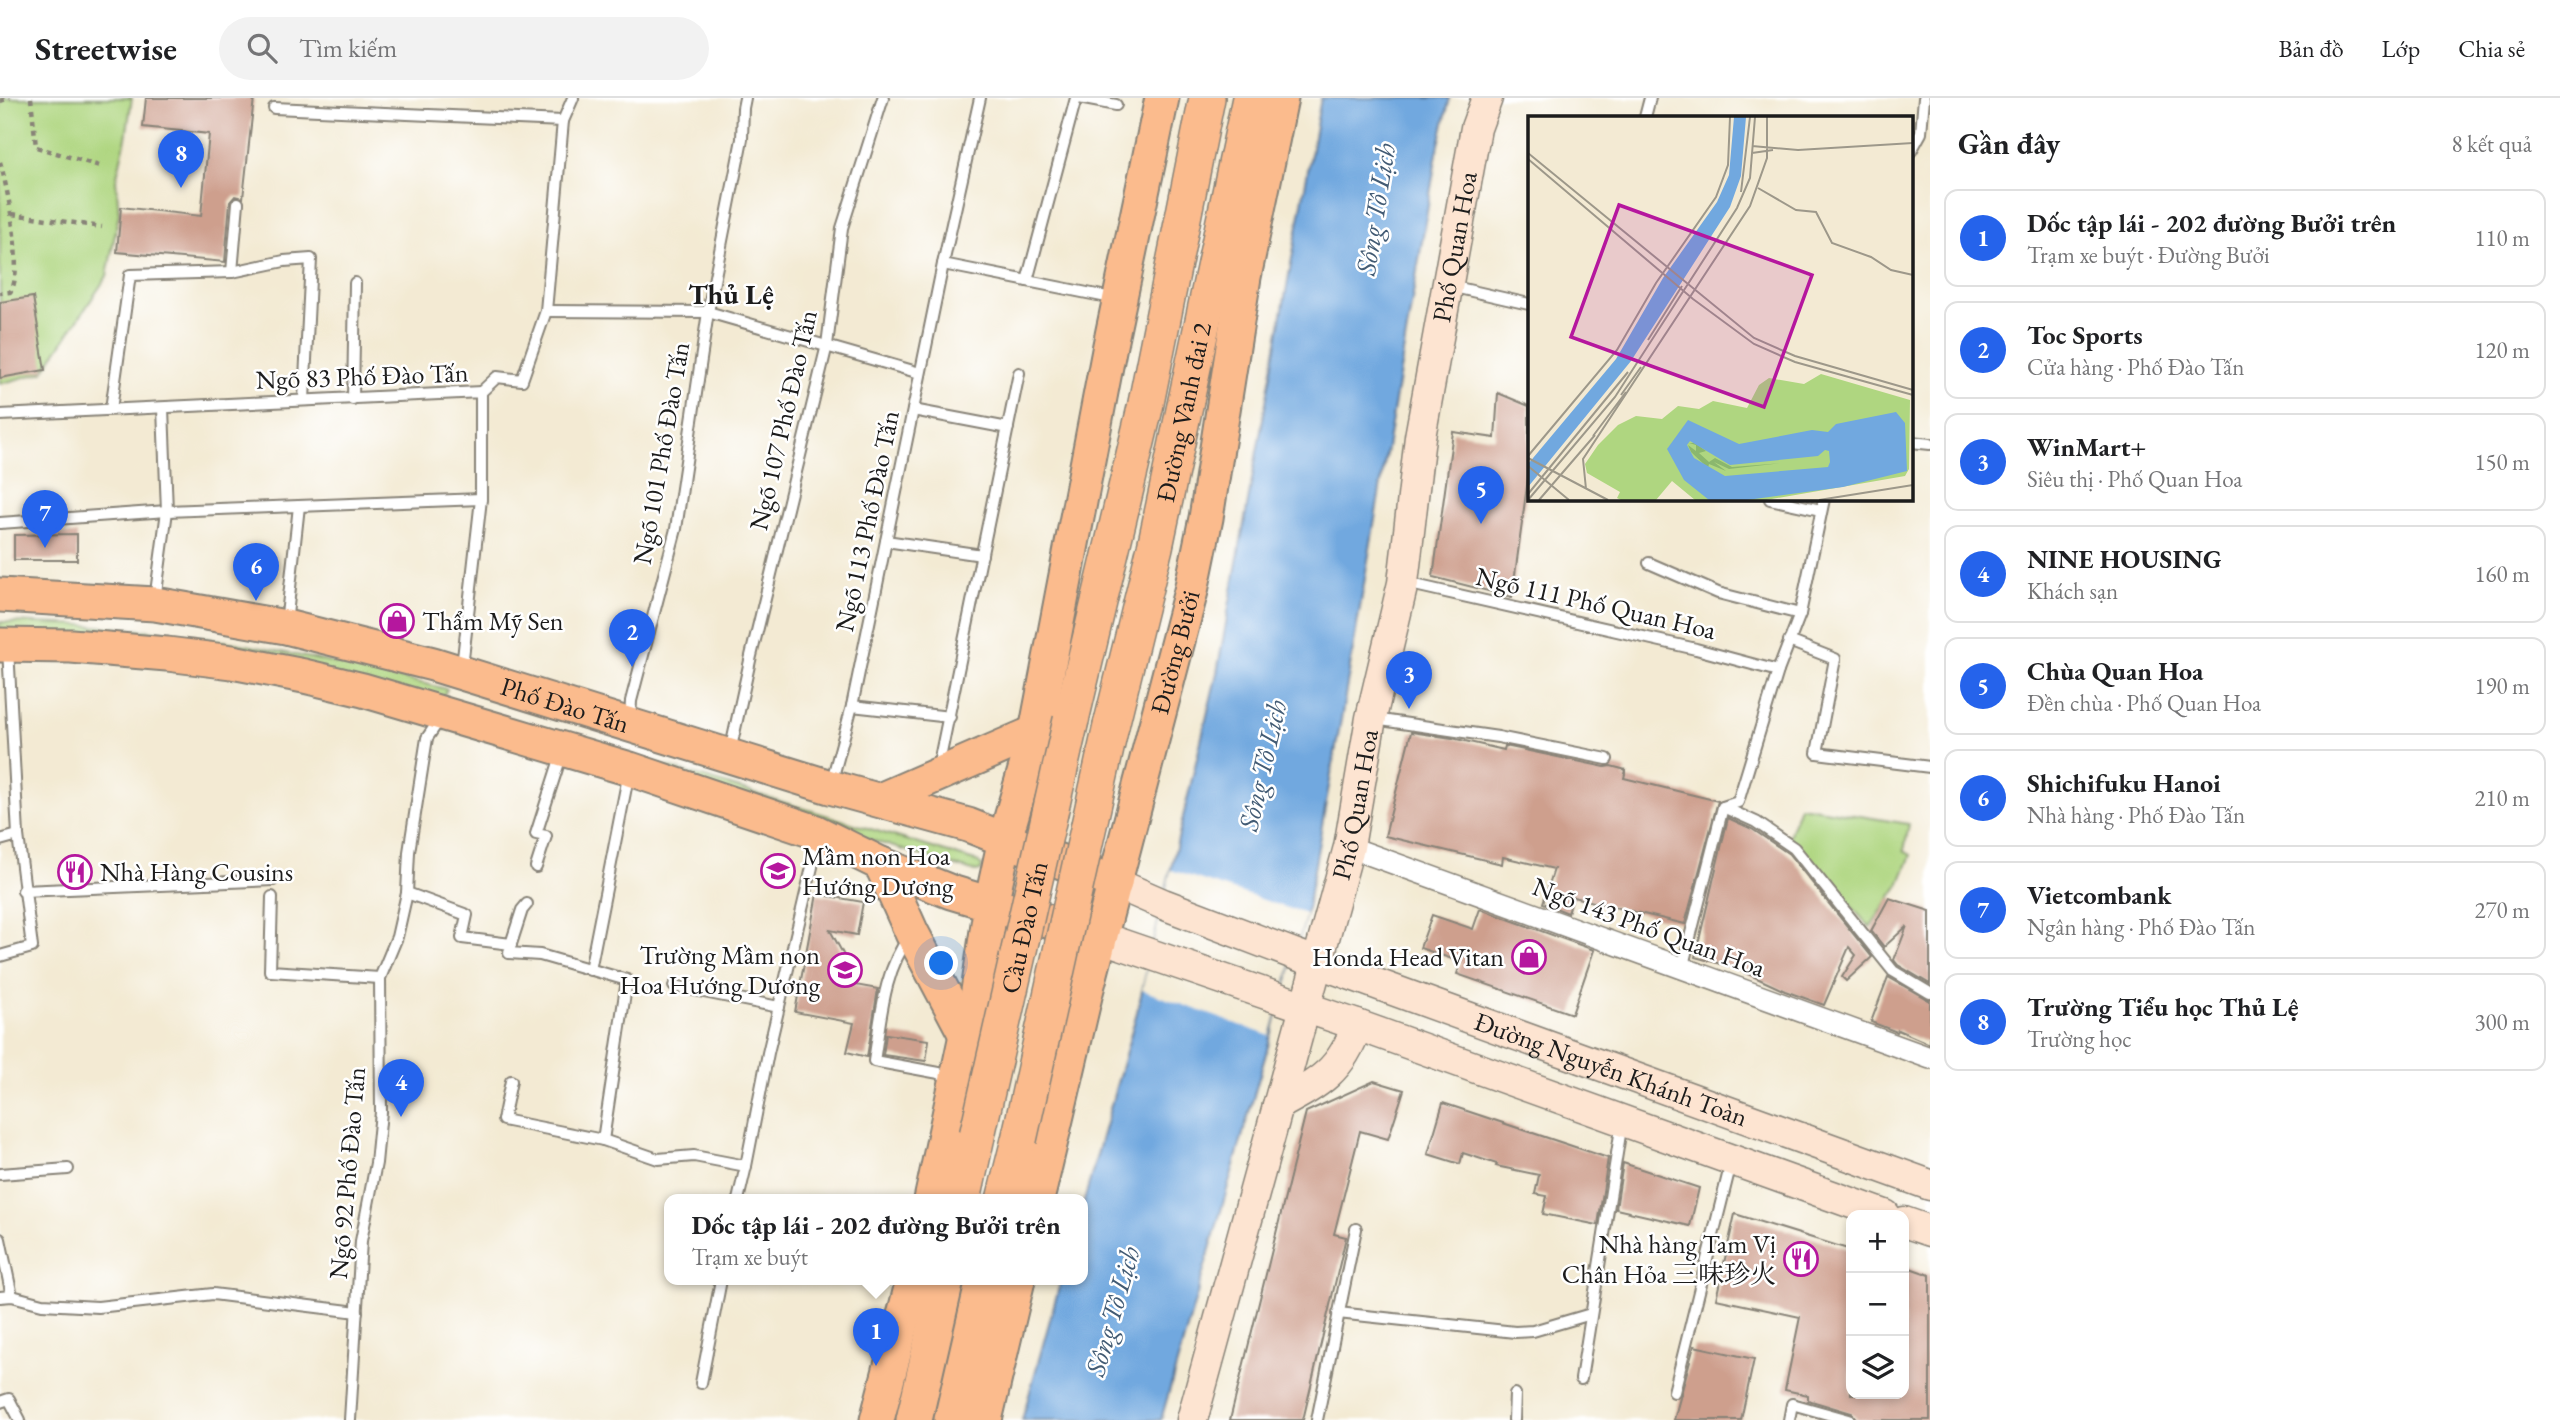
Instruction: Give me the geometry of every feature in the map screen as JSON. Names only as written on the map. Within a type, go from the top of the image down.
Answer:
[{"type":"highway","name":"Đường Vành đai 2","points":[[1071,720],[1145,408],[1207,98]]},
{"type":"highway","name":"Đường Vành đai 2","points":[[1111,726],[1155,547],[1250,98]]},
{"type":"highway","name":"Cầu Đào Tấn","points":[[964,1194],[1071,720]]},
{"type":"highway","name":"Cầu Đào Tấn","points":[[1006,1194],[1111,726]]},
{"type":"highway","points":[[914,1420],[945,1285]]},
{"type":"highway","points":[[953,1420],[983,1285]]},
{"type":"main road","points":[[932,1194],[971,1023],[1005,839],[1036,732],[1162,98]]},
{"type":"main road","name":"Đường Bưởi","points":[[1038,1194],[1100,937],[1191,591],[1206,518],[1244,277],[1281,98]]},
{"type":"main road","name":"Phố Quan Hoa","points":[[1192,1420],[1278,1105],[1293,1004],[1306,958],[1349,847],[1371,718],[1403,583],[1420,436],[1447,285],[1476,128],[1487,98]]},
{"type":"main road","name":"Phố Đào Tấn","points":[[0,595],[155,604],[286,627],[461,673],[830,787],[968,825],[1115,883]]},
{"type":"main road","name":"Phố Đào Tấn","points":[[4,644],[84,647],[232,662],[316,679],[630,769],[816,832],[881,864],[951,892],[1100,937]]},
{"type":"main road","points":[[444,714],[461,673]]},
{"type":"main road","points":[[880,800],[1036,732]]},
{"type":"main road","points":[[881,864],[912,933],[971,1023]]},
{"type":"main road","name":"Đường Nguyễn Khánh Toàn","points":[[1115,883],[1306,958],[1930,1185]]},
{"type":"main road","name":"Đường Nguyễn Khánh Toàn","points":[[1100,937],[1356,1025],[1871,1210]]},
{"type":"main road","points":[[971,1023],[1007,991],[1038,996],[1077,1031]]},
{"type":"main road","points":[[1278,1105],[1308,1089],[1338,1065],[1349,1048],[1356,1025]]},
{"type":"main road","points":[[1909,1224],[1930,1231]]},
{"type":"main road","points":[[877,1420],[912,1285]]},
{"type":"main road","points":[[985,1420],[1017,1285]]},
{"type":"street","name":"Ngõ 143 Phố Quan Hoa","points":[[1349,847],[1930,1058]]},
{"type":"lane","points":[[481,392],[497,377],[522,380],[546,311],[563,121],[573,98]]},
{"type":"lane","name":"Ngõ 101 Phố Đào Tấn","points":[[630,724],[631,701],[676,530],[708,313],[742,139],[745,98]]},
{"type":"lane","name":"Ngõ 107 Phố Đào Tấn","points":[[730,754],[754,642],[827,345],[842,228],[883,98]]},
{"type":"lane","name":"Ngõ 113 Phố Đào Tấn","points":[[830,787],[852,706],[980,98]]},
{"type":"lane","points":[[1027,281],[1078,98],[1116,105]]},
{"type":"lane","points":[[1645,116],[1650,98]]},
{"type":"lane","points":[[1912,149],[1921,133],[1924,98]]},
{"type":"lane","points":[[274,108],[563,121]]},
{"type":"lane","points":[[232,272],[238,203]]},
{"type":"lane","points":[[111,409],[130,275],[232,272],[284,261],[312,259],[304,400]]},
{"type":"lane","points":[[943,264],[1120,299]]},
{"type":"lane","points":[[353,399],[355,283]]},
{"type":"lane","points":[[1447,285],[1528,304]]},
{"type":"lane","points":[[546,311],[708,313],[920,373]]},
{"type":"lane","points":[[936,777],[1019,373]]},
{"type":"lane","name":"Ngõ 83 Phố Đào Tấn","points":[[3,415],[481,392],[481,499],[461,673]]},
{"type":"lane","points":[[155,604],[167,511],[163,408]]},
{"type":"lane","points":[[913,410],[1008,428]]},
{"type":"lane","points":[[1912,442],[1930,444]]},
{"type":"lane","points":[[0,523],[167,511],[481,499]]},
{"type":"lane","points":[[1723,807],[1738,802],[1778,671],[1800,614],[1823,504],[1781,500]]},
{"type":"lane","points":[[286,627],[299,506]]},
{"type":"lane","points":[[886,541],[982,555]]},
{"type":"lane","points":[[1650,563],[1718,593],[1800,614]]},
{"type":"lane","name":"Ngõ 111 Phố Quan Hoa","points":[[1403,583],[1696,649],[1778,671]]},
{"type":"lane","points":[[1789,641],[1835,659],[1817,754],[1930,767]]},
{"type":"lane","points":[[0,956],[32,947],[23,891],[4,644]]},
{"type":"lane","points":[[852,706],[950,717]]},
{"type":"lane","name":"Ngõ 92 Phố Đào Tấn","points":[[350,1420],[361,1241],[376,1163],[381,1112],[380,978],[397,937],[407,893],[409,852],[427,737],[444,714]]},
{"type":"lane","points":[[1371,718],[1498,737],[1607,759]]},
{"type":"lane","points":[[536,867],[546,836],[536,834],[563,751]]},
{"type":"lane","points":[[590,970],[630,769]]},
{"type":"lane","points":[[1682,969],[1723,807]]},
{"type":"lane","points":[[1723,807],[1756,822],[1794,848],[1893,971],[1930,993]]},
{"type":"lane","points":[[739,1194],[768,1053],[812,867],[816,832]]},
{"type":"lane","points":[[0,840],[18,835]]},
{"type":"lane","points":[[23,891],[273,880]]},
{"type":"lane","points":[[407,893],[467,915],[463,938],[511,944]]},
{"type":"lane","points":[[272,897],[270,971],[380,978]]},
{"type":"lane","points":[[527,904],[522,910],[509,953],[540,955],[627,980],[603,1140]]},
{"type":"lane","points":[[912,933],[899,950],[888,978],[874,1061],[939,1073],[957,1081]]},
{"type":"lane","points":[[674,986],[779,1007]]},
{"type":"lane","points":[[511,1081],[503,1120],[603,1140],[658,1159],[694,1156],[746,1166]]},
{"type":"lane","points":[[1581,1379],[1622,1122]]},
{"type":"lane","points":[[1674,1392],[1731,1160]]},
{"type":"lane","points":[[0,1174],[68,1169]]},
{"type":"lane","points":[[1317,1420],[1356,1229]]},
{"type":"lane","points":[[0,1239],[12,1296]]},
{"type":"lane","points":[[701,1383],[719,1285]]},
{"type":"lane","points":[[0,1297],[12,1296],[42,1304],[98,1307],[213,1294],[357,1312]]},
{"type":"lane","points":[[1338,1312],[1515,1332],[1533,1331],[1591,1314]]},
{"type":"lane","points":[[1514,1420],[1516,1394]]},
{"type":"lane","points":[[0,1402],[9,1399],[20,1420]]},
{"type":"lane","points":[[1789,1420],[1792,1405],[1849,1420]]},
{"type":"path","points":[[0,101],[10,98]]},
{"type":"path","points":[[31,98],[36,147],[103,167]]},
{"type":"path","points":[[0,162],[12,214],[15,286],[10,292],[0,293]]},
{"type":"path","points":[[12,214],[102,227]]},
{"type":"green space","points":[[0,98],[132,98],[116,180],[119,213],[107,276],[43,372],[0,384]]},
{"type":"green space","points":[[0,622],[144,630],[220,640],[447,689],[439,703],[0,633]]},
{"type":"green space","points":[[510,718],[978,862],[982,866],[981,871],[976,872],[506,729]]},
{"type":"green space","points":[[1800,806],[1909,824],[1904,851],[1911,855],[1899,885],[1870,927],[1788,839]]},
{"type":"water","name":"Sông Tô Lịch","points":[[1321,98],[1450,98],[1437,153],[1306,914],[1161,1420],[1022,1420],[1060,1285],[1088,1285],[1086,1194],[1137,1012],[1217,673]]},
{"type":"pier","points":[[1171,870],[1306,914],[1270,1036],[1142,990]]},
{"type":"building","points":[[146,98],[254,98],[243,198],[235,196],[230,202],[225,262],[117,252],[121,207],[201,216],[209,134],[143,127]]},
{"type":"building","points":[[33,297],[45,370],[0,378],[0,302]]},
{"type":"building","points":[[1498,393],[1528,406],[1528,478],[1512,597],[1433,577],[1453,432],[1495,438]]},
{"type":"building","points":[[77,534],[77,560],[14,560],[14,535]]},
{"type":"building","points":[[1411,732],[1504,750],[1505,746],[1611,766],[1626,770],[1624,778],[1718,801],[1685,924],[1573,897],[1568,913],[1543,903],[1554,869],[1503,857],[1502,864],[1385,836]]},
{"type":"building","points":[[1728,818],[1752,829],[1789,854],[1872,957],[1846,981],[1842,977],[1856,955],[1849,947],[1824,1005],[1785,991],[1733,967],[1695,957]]},
{"type":"building","name":"Trường Mầm non Hoa Hướng Dương","points":[[817,894],[863,902],[857,935],[830,930],[853,972],[855,985],[878,989],[867,1057],[847,1052],[854,1023],[795,1012]]},
{"type":"building","points":[[1889,898],[1930,911],[1930,984],[1894,960],[1907,926],[1884,947],[1871,931]]},
{"type":"building","points":[[1480,909],[1594,950],[1572,1014],[1457,974],[1461,962],[1420,948],[1432,915],[1473,929]]},
{"type":"building","points":[[1888,977],[1930,1001],[1930,1044],[1871,1022]]},
{"type":"building","points":[[886,1034],[929,1040],[926,1061],[883,1055]]},
{"type":"building","points":[[1374,1081],[1404,1090],[1388,1139],[1360,1131],[1334,1234],[1346,1237],[1303,1420],[1230,1420],[1306,1112]]},
{"type":"building","points":[[1443,1103],[1608,1158],[1598,1225],[1543,1214],[1547,1196],[1535,1194],[1539,1175],[1496,1166],[1497,1164],[1463,1153],[1460,1164],[1428,1154]]},
{"type":"building","points":[[1623,1163],[1699,1188],[1690,1226],[1616,1209]]},
{"type":"building","points":[[1735,1214],[1846,1248],[1846,1399],[1909,1399],[1909,1268],[1930,1275],[1930,1420],[1857,1420],[1852,1413],[1808,1400],[1808,1395],[1785,1390],[1800,1317],[1716,1299]]},
{"type":"building","points":[[1694,1346],[1754,1359],[1741,1420],[1674,1420]]},
{"type":"place","name":"Trường Tiểu học Thủ Lệ","points":[[181,188]]},
{"type":"place","name":"Chùa Quan Hoa","points":[[1481,524]]},
{"type":"place","name":"Vietcombank","points":[[45,548]]},
{"type":"place","name":"Shichifuku Hanoi","points":[[256,601]]},
{"type":"place","name":"Thẩm Mỹ Sen","points":[[397,621]]},
{"type":"place","name":"Toc Sports","points":[[632,667]]},
{"type":"place","name":"WinMart+","points":[[1409,709]]},
{"type":"place","name":"Mầm non Hoa Hướng Dương","points":[[778,871]]},
{"type":"place","name":"Nhà Hàng Cousins","points":[[75,872]]},
{"type":"place","name":"Honda Head Vitan","points":[[1529,957]]},
{"type":"place","name":"Trường Mầm non Hoa Hướng Dương","points":[[845,970]]},
{"type":"place","name":"NINE HOUSING","points":[[401,1117]]},
{"type":"place","name":"Nhà hàng Tam Vị Chân Hỏa 三味珍火","points":[[1801,1259]]},
{"type":"place","name":"Dốc tập lái - 202 đường Bưởi trên","points":[[876,1366]]},
{"type":"district","name":"Thủ Lệ","points":[[731,294]]}]
